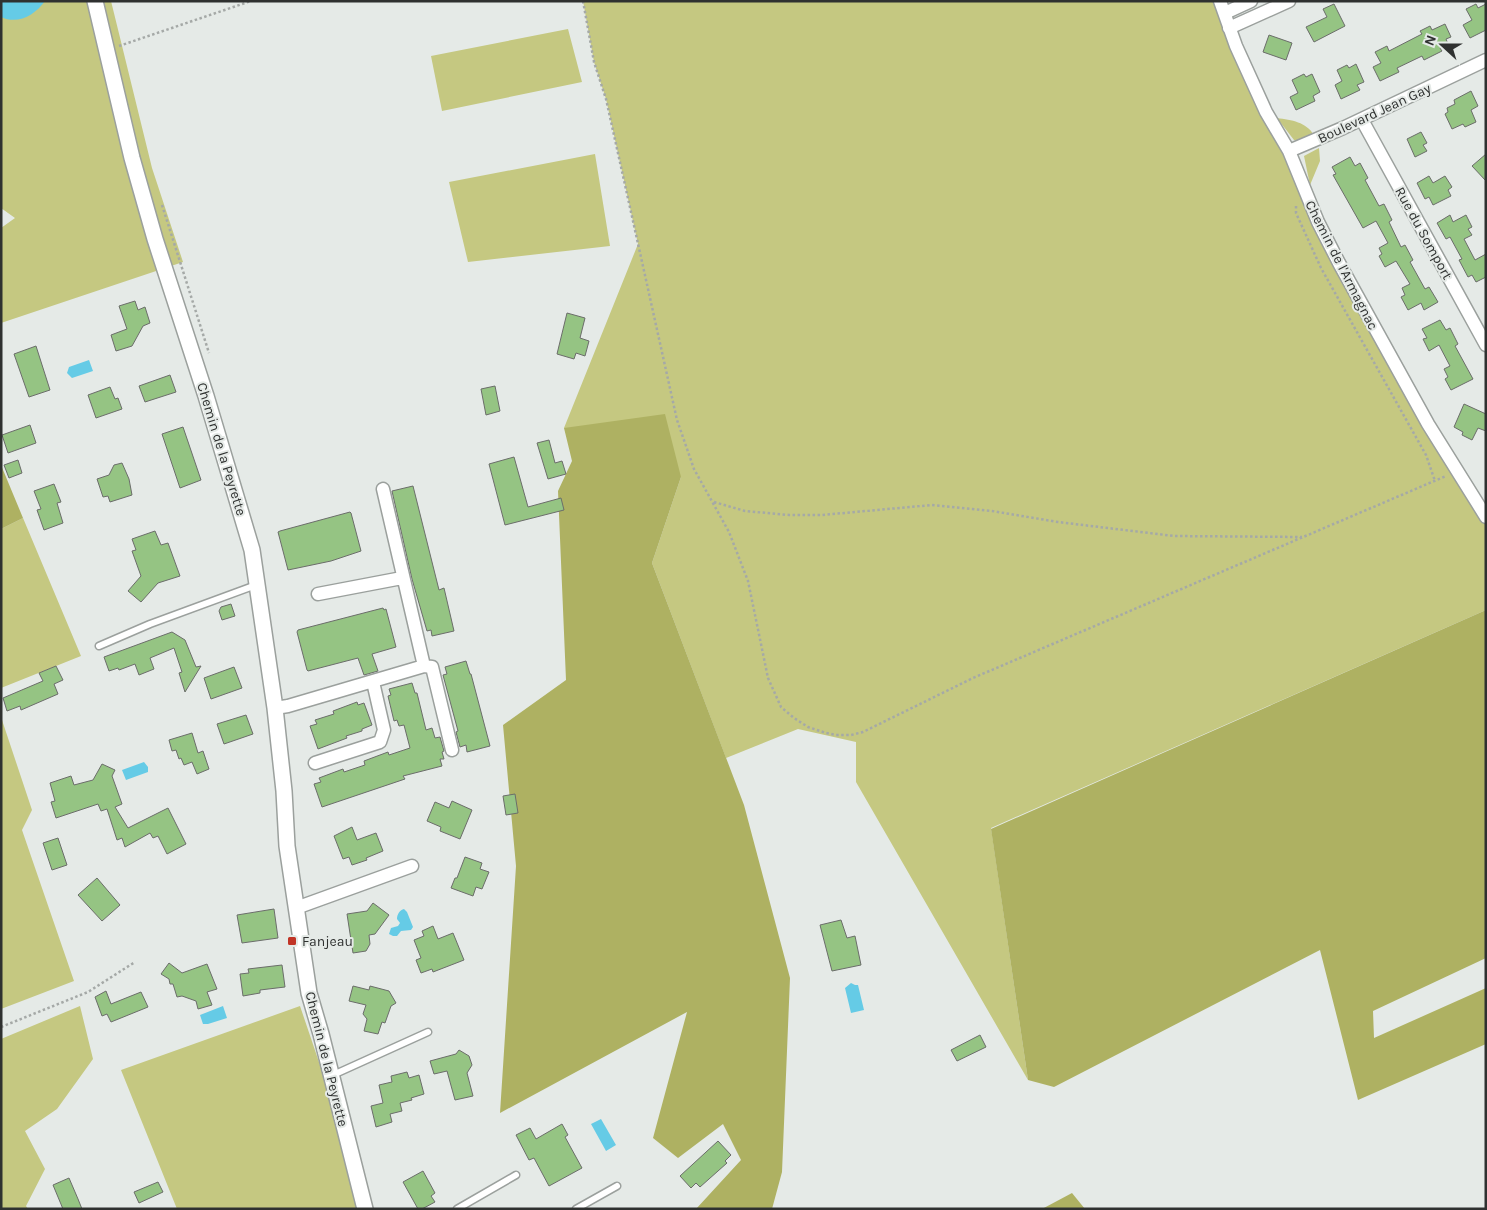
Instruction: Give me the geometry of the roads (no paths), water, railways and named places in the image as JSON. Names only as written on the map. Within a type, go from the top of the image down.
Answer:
[{"type":"street","name":"Chemin de la Peyrette","points":[[95,1],[132,158],[155,239],[248,532],[258,584],[275,708],[284,791],[287,846],[309,993],[365,1209]]},
{"type":"street","points":[[1229,28],[1246,22],[1289,1]]},
{"type":"street","points":[[1223,7],[1242,3],[1246,22]]},
{"type":"street","name":"Chemin de l'Armagnac","points":[[1223,7],[1236,46],[1266,112],[1290,152],[1318,222],[1339,264],[1456,472],[1486,517]]},
{"type":"street","name":"Boulevard Jean Gay","points":[[1290,152],[1362,120],[1486,60]]},
{"type":"street","name":"Rue du Somport","points":[[1362,120],[1486,345]]},
{"type":"street","points":[[383,489],[402,578],[424,666]]},
{"type":"street","points":[[318,594],[402,578]]},
{"type":"street","points":[[275,708],[288,706],[424,666],[432,667],[452,750]]},
{"type":"street","points":[[314,764],[380,742],[384,730],[373,682]]},
{"type":"street","points":[[296,908],[412,866]]},
{"type":"lane","points":[[99,646],[150,624],[258,584]]},
{"type":"lane","points":[[332,1076],[428,1032]]},
{"type":"lane","points":[[457,1209],[516,1175]]},
{"type":"lane","points":[[576,1209],[618,1186]]},
{"type":"water","points":[[1,1],[45,1],[36,11],[26,17],[14,20],[1,17]]},
{"type":"water","points":[[89,360],[93,371],[72,378],[67,373],[69,367]]},
{"type":"water","points":[[144,762],[148,767],[148,772],[126,780],[122,770]]},
{"type":"water","points":[[404,909],[413,927],[411,930],[401,931],[397,936],[389,934],[391,928],[398,926],[400,923],[397,919],[398,915]]},
{"type":"water","points":[[851,983],[858,985],[864,1010],[851,1013],[845,988]]},
{"type":"water","points":[[223,1006],[227,1018],[203,1024],[200,1015]]},
{"type":"water","points":[[601,1119],[616,1145],[606,1151],[591,1124]]},
{"type":"place","name":"Fanjeau","points":[[292,941]]}]
